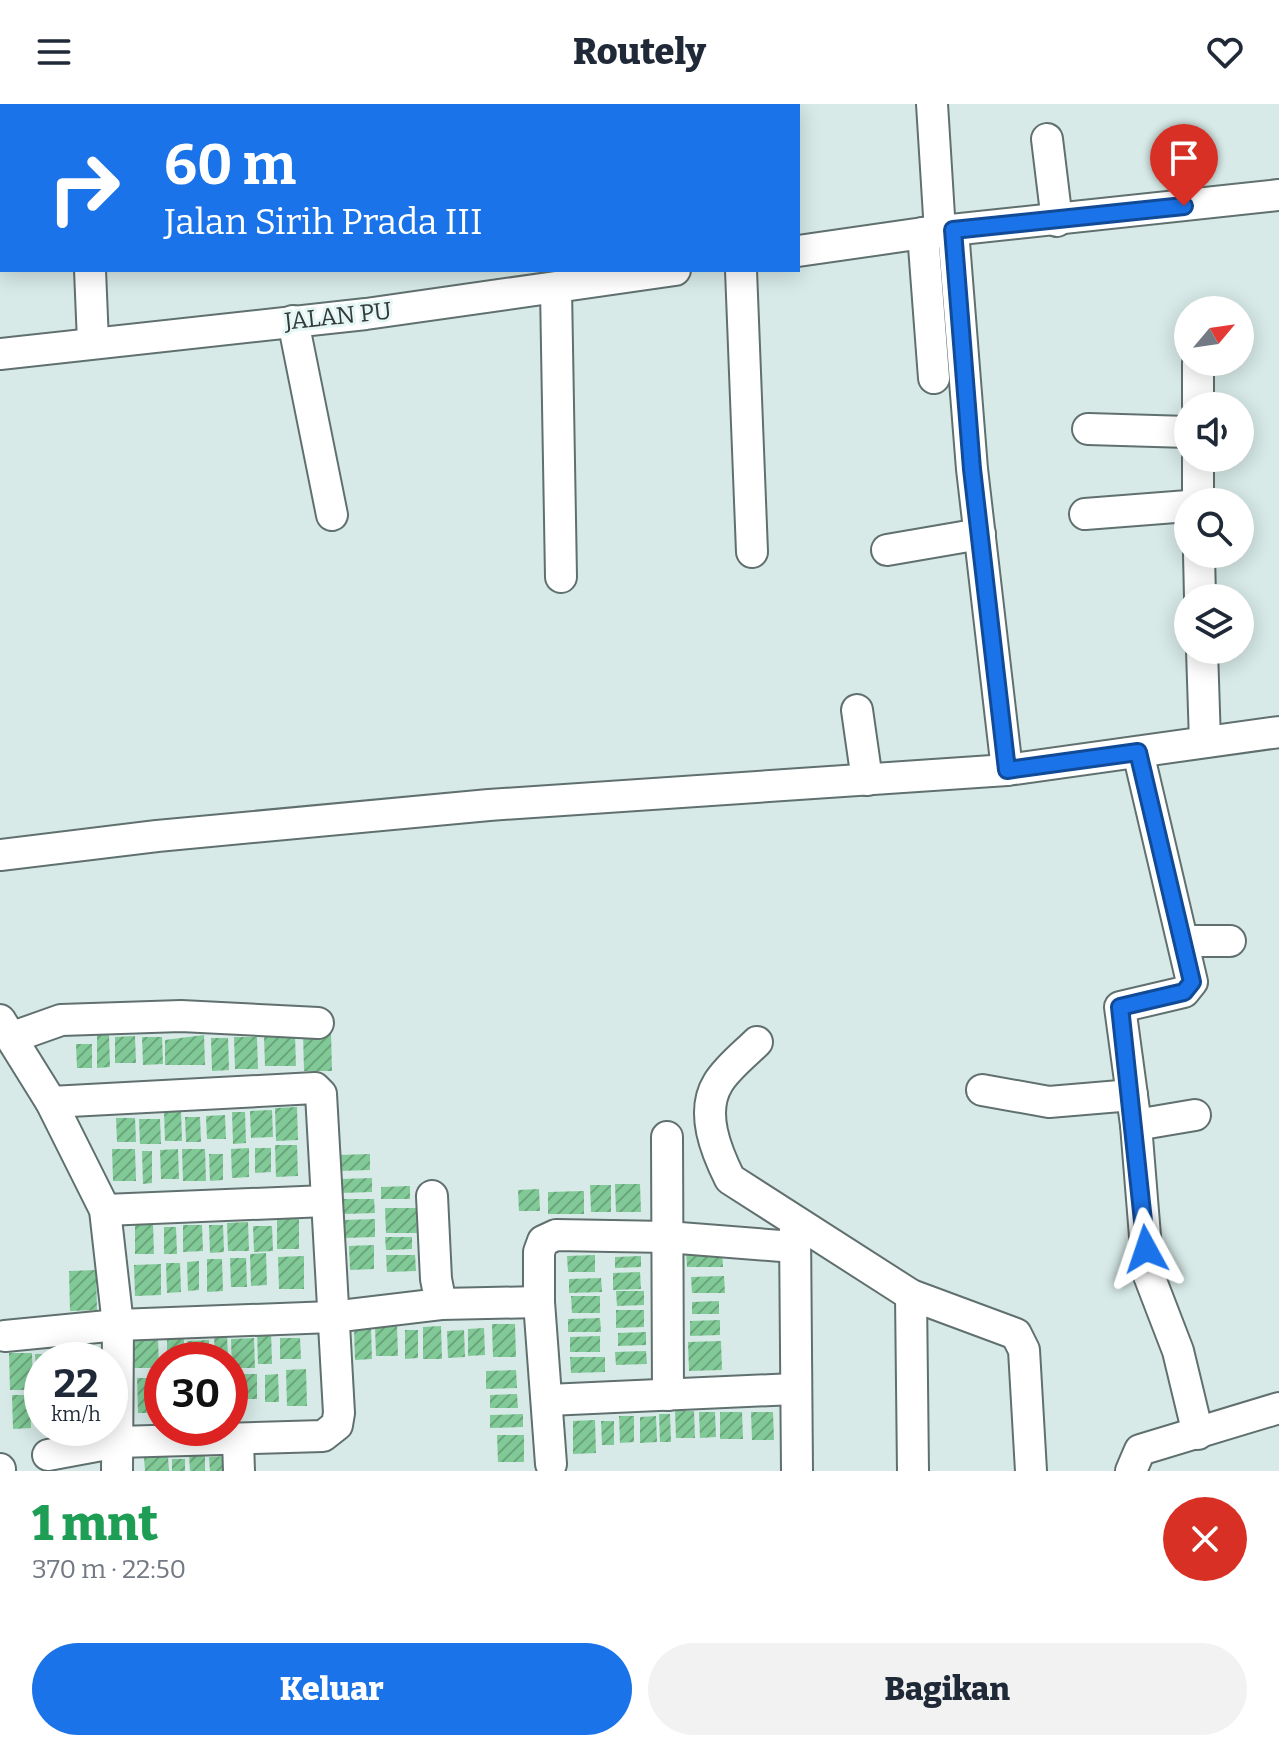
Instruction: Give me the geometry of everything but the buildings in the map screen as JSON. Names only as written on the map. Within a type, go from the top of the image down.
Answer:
[{"type":"street","points":[[932,104],[939,232],[980,534],[1007,770]]},
{"type":"street","points":[[1047,139],[1057,221]]},
{"type":"street","points":[[800,251],[939,232],[1279,195]]},
{"type":"street","points":[[934,378],[939,232]]},
{"type":"street","points":[[90,272],[93,342]]},
{"type":"street","name":"JALAN PU","points":[[0,354],[556,289],[662,272]]},
{"type":"street","points":[[741,272],[752,552]]},
{"type":"street","points":[[556,289],[561,577]]},
{"type":"street","points":[[293,321],[332,515]]},
{"type":"street","points":[[1088,429],[1174,432]]},
{"type":"street","points":[[1085,514],[1174,507]]},
{"type":"street","points":[[887,550],[980,534]]},
{"type":"street","points":[[1202,664],[1205,742]]},
{"type":"street","points":[[857,710],[867,780]]},
{"type":"street","points":[[0,855],[157,836],[489,805],[1007,770],[1279,732]]},
{"type":"street","points":[[1138,752],[1192,982],[1184,992],[1120,1007],[1136,1125],[1148,1273],[1178,1351],[1198,1434]]},
{"type":"street","points":[[1184,941],[1230,941]]},
{"type":"street","points":[[118,1457],[118,1325],[105,1210],[51,1102],[7,1028],[61,1020],[181,1016],[318,1023]]},
{"type":"street","points":[[757,1042],[718,1082],[709,1108],[714,1138],[730,1179],[795,1234],[911,1295],[1010,1330],[1022,1341],[1031,1471]]},
{"type":"street","points":[[48,1455],[238,1456],[323,1436],[337,1425],[321,1094],[315,1088],[51,1102]]},
{"type":"street","points":[[982,1090],[1049,1102],[1132,1095]]},
{"type":"street","points":[[1136,1125],[1195,1115]]},
{"type":"street","points":[[667,1137],[668,1395]]},
{"type":"street","points":[[432,1196],[436,1279],[441,1304]]},
{"type":"street","points":[[105,1210],[326,1201]]},
{"type":"street","points":[[551,1464],[539,1302],[539,1252],[543,1241],[556,1235],[667,1237],[795,1234]]},
{"type":"street","points":[[795,1234],[797,1471]]},
{"type":"street","points":[[911,1295],[913,1471]]},
{"type":"street","points":[[5,1336],[118,1325],[332,1317],[441,1304],[539,1302]]},
{"type":"street","points":[[548,1400],[794,1389]]},
{"type":"street","points":[[1131,1471],[1140,1450],[1279,1408]]},
{"type":"route","points":[[1146,1249],[1136,1125],[1120,1007],[1184,992],[1192,982],[1138,752],[1007,770],[972,469],[953,230],[1184,206]]}]
